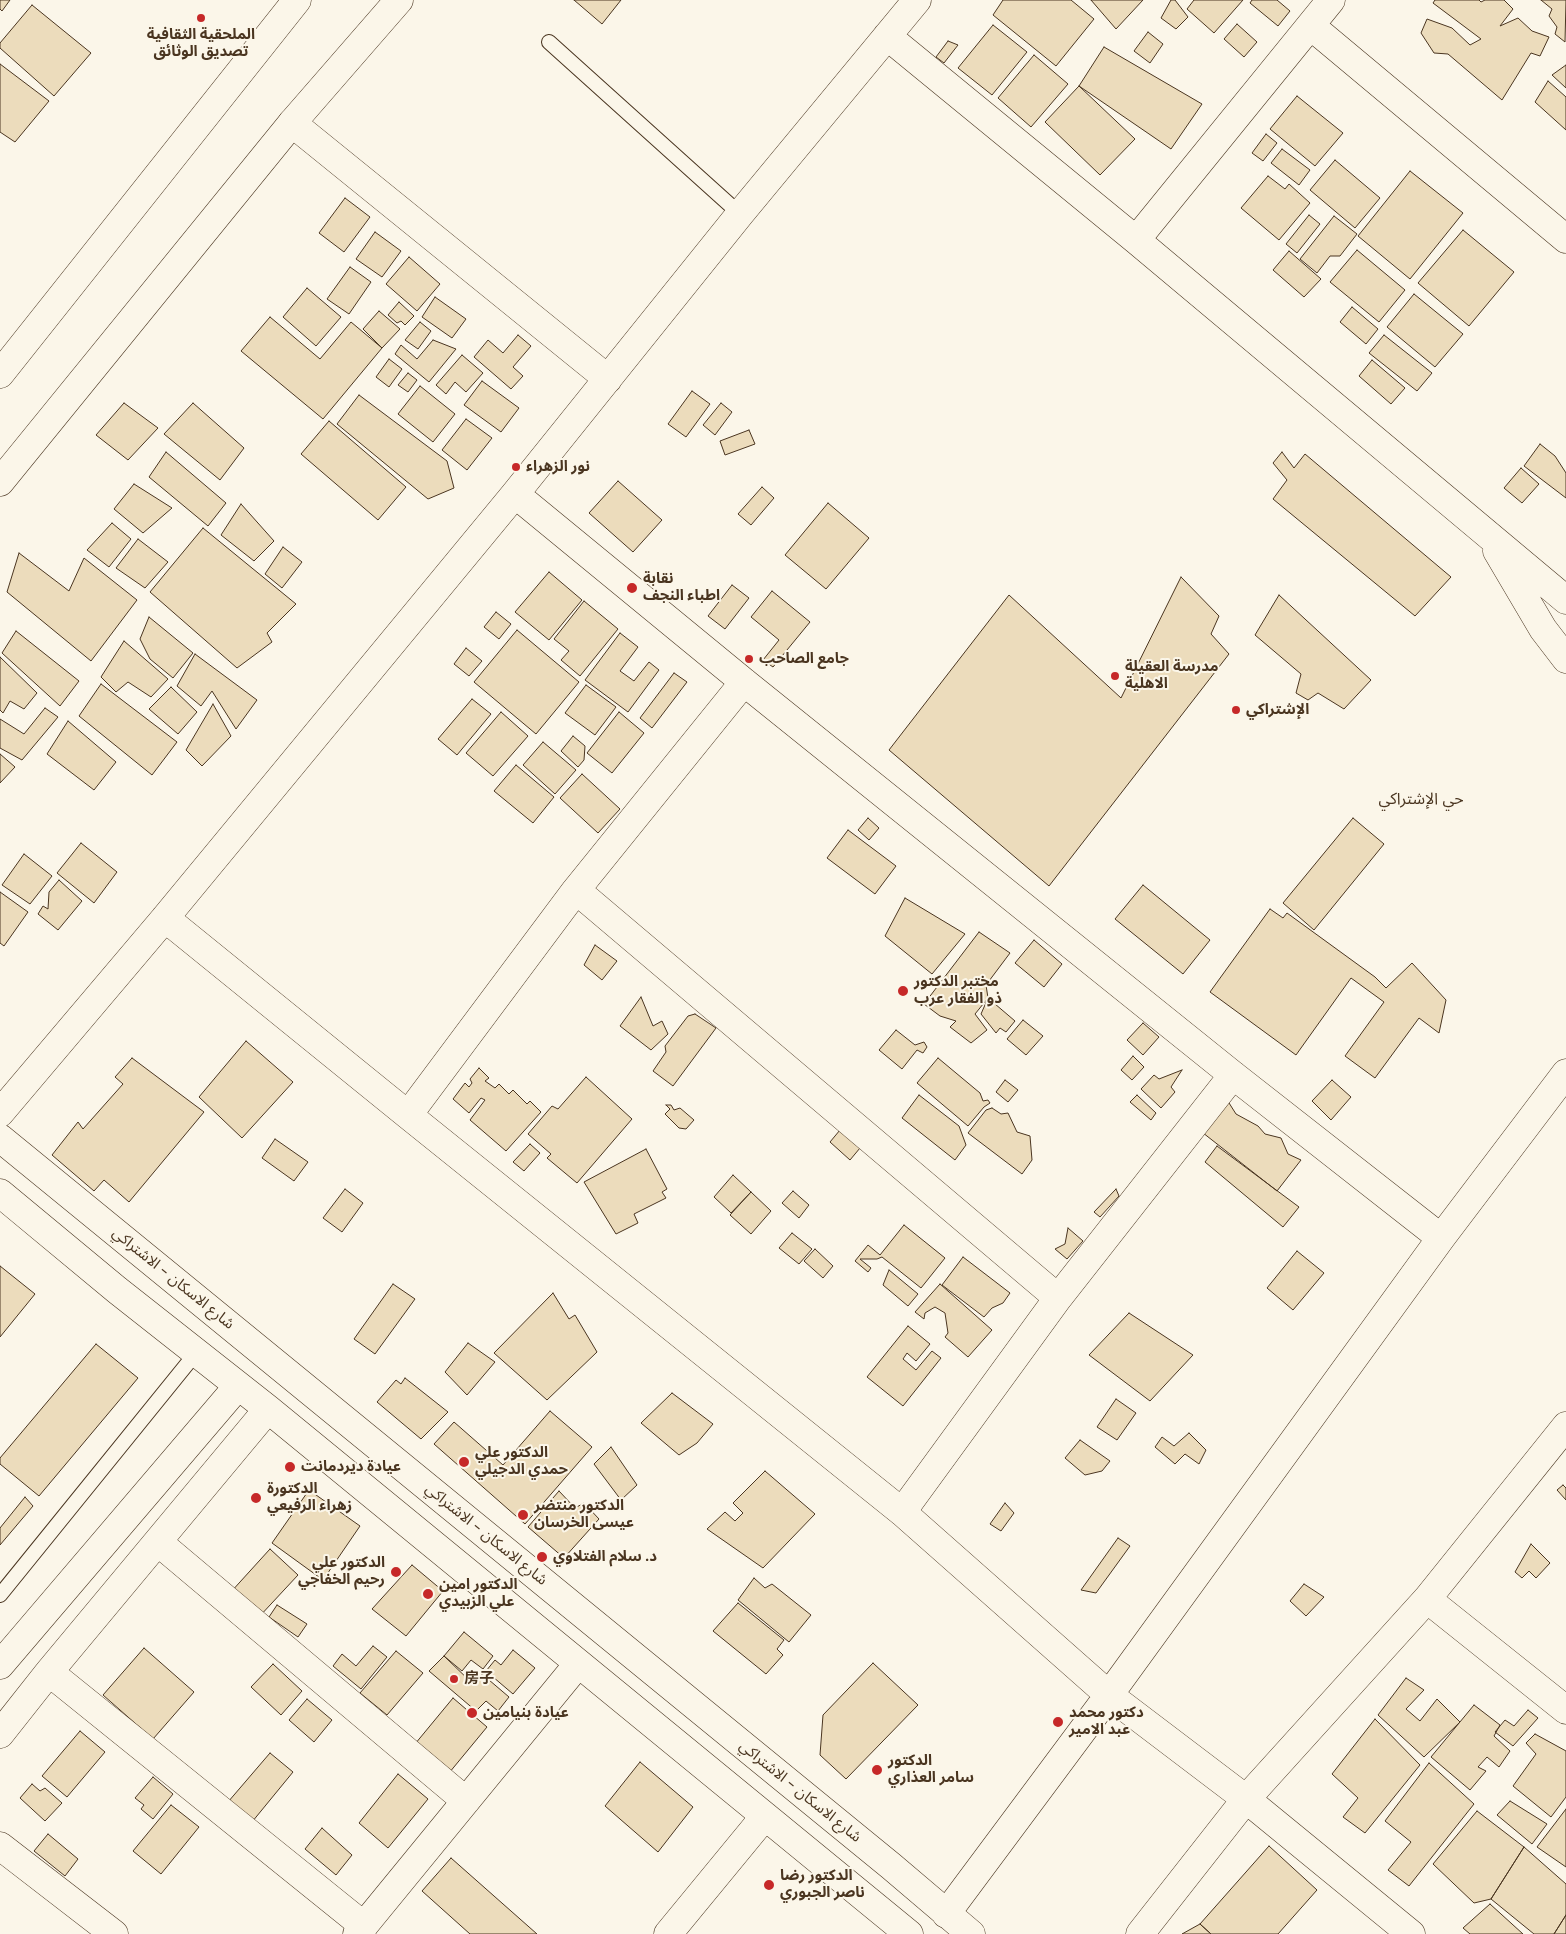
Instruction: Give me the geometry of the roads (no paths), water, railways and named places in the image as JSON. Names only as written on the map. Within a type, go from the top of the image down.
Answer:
[{"type":"street","points":[[0,374],[297,0]]},
{"type":"street","points":[[0,482],[292,123],[398,0]]},
{"type":"street","points":[[0,1113],[165,918],[515,494],[740,214],[917,0]]},
{"type":"street","points":[[1136,240],[1331,0]]},
{"type":"street","points":[[1311,26],[1566,239]]},
{"type":"street","points":[[888,36],[1136,240],[1566,600]]},
{"type":"street","points":[[292,123],[608,379]]},
{"type":"street","points":[[515,494],[744,682],[1233,1075],[1442,1238]]},
{"type":"street","points":[[1486,534],[1543,629],[1566,659]]},
{"type":"street","points":[[408,1115],[576,890],[744,682]]},
{"type":"street","points":[[576,890],[1058,1298]]},
{"type":"street","points":[[165,918],[902,1512],[1109,1695],[1246,1799],[1411,1934]]},
{"type":"street","points":[[946,1914],[1109,1695],[1442,1238],[1566,1073]]},
{"type":"street","points":[[902,1512],[1058,1298],[1233,1075]]},
{"type":"street","name":"شارع الاسكان - الاشتراكي","points":[[0,1138],[891,1866],[971,1934]]},
{"type":"street","points":[[0,1193],[117,1290],[268,1409],[909,1934]]},
{"type":"street","points":[[117,1290],[144,1256]]},
{"type":"street","points":[[0,1665],[238,1386]]},
{"type":"street","points":[[0,1734],[49,1672],[268,1409]]},
{"type":"street","points":[[1140,1934],[1246,1799],[1427,1599],[1566,1426]]},
{"type":"street","points":[[158,1542],[466,1801]]},
{"type":"street","points":[[1427,1599],[1566,1710]]},
{"type":"street","points":[[49,1672],[361,1930],[578,1664]]},
{"type":"street","points":[[668,1934],[765,1816]]},
{"type":"street","points":[[0,1846],[114,1934]]},
{"type":"street","points":[[867,1899],[859,1883],[861,1871],[871,1864],[891,1866]]},
{"type":"lane","points":[[549,42],[740,214]]},
{"type":"lane","points":[[0,1594],[196,1353]]},
{"type":"place","name":"الملحقية الثقافية تصديق الوثائق","points":[[201,18]]},
{"type":"place","name":"نور الزهراء","points":[[516,467]]},
{"type":"place","name":"نقابة اطباء النجف","points":[[632,588]]},
{"type":"place","name":"جامع الصاحب","points":[[749,659]]},
{"type":"place","name":"مدرسة العقيلة الاهلية","points":[[1115,676]]},
{"type":"place","name":"الإشتراكي","points":[[1236,710]]},
{"type":"place","name":"مختبر الدكتور ذو الفقار عرب","points":[[903,991]]},
{"type":"place","name":"الدكتور علي حمدي الدجيلي","points":[[464,1462]]},
{"type":"place","name":"عيادة ديردمانت","points":[[290,1467]]},
{"type":"place","name":"الدكتورة زهراء الرفيعي","points":[[256,1498]]},
{"type":"place","name":"الدكتور منتضر عيسى الخرسان","points":[[523,1515]]},
{"type":"place","name":"د. سلام الفتلاوي","points":[[542,1557]]},
{"type":"place","name":"الدكتور علي رحيم الخفاجي","points":[[396,1572]]},
{"type":"place","name":"الدكتور امين علي الزبيدي","points":[[428,1594]]},
{"type":"place","name":"房子","points":[[454,1679]]},
{"type":"place","name":"عيادة بنيامين","points":[[472,1713]]},
{"type":"place","name":"دكتور محمد عبد الامير","points":[[1058,1722]]},
{"type":"place","name":"الدكتور سامر العذاري","points":[[877,1770]]},
{"type":"place","name":"الدكتور رضا ناصر الجبوري","points":[[769,1885]]},
{"type":"district","name":"حي الإشتراكي","points":[[1421,800]]}]
